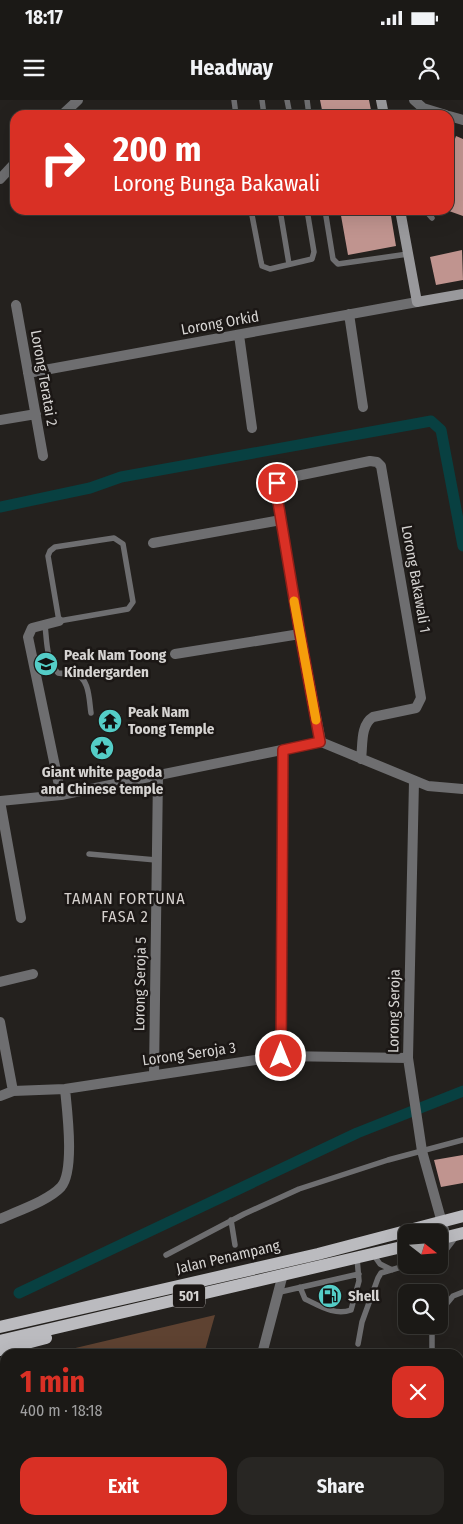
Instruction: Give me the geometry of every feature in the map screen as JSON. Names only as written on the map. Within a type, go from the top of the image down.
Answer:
[{"type":"main road","name":"Jalan Penampang","points":[[0,1327],[318,1254],[463,1216]]},
{"type":"main road","name":"Jalan Penampang","points":[[0,1341],[398,1248]]},
{"type":"main road","points":[[265,1266],[283,1274],[292,1266],[318,1254]]},
{"type":"main road","points":[[4,1349],[59,1334],[94,1318]]},
{"type":"street","points":[[67,110],[78,100]]},
{"type":"street","points":[[414,100],[423,108],[430,110]]},
{"type":"street","points":[[0,179],[10,168]]},
{"type":"street","points":[[401,215],[418,302],[463,294]]},
{"type":"street","name":"Lorong Orkid","points":[[28,373],[418,302]]},
{"type":"street","name":"Lorong Teratai 2","points":[[16,305],[43,456]]},
{"type":"street","points":[[349,314],[363,407]]},
{"type":"street","points":[[239,335],[252,428]]},
{"type":"street","points":[[0,420],[36,414]]},
{"type":"street","name":"Lorong Bakawali 1","points":[[281,520],[277,483],[282,479],[370,461],[377,462],[381,466],[421,698],[416,708],[367,720],[364,726],[361,759]]},
{"type":"street","points":[[153,543],[281,520],[320,742]]},
{"type":"street","points":[[59,621],[32,628],[28,637],[61,794]]},
{"type":"street","points":[[175,654],[300,634]]},
{"type":"street","points":[[21,918],[0,801],[61,794],[320,742],[428,786],[463,789]]},
{"type":"street","points":[[281,1056],[283,750]]},
{"type":"street","name":"Lorong Seroja 5","points":[[154,1074],[158,774]]},
{"type":"street","name":"Lorong Seroja","points":[[414,781],[408,1058],[422,1151],[442,1222],[451,1236]]},
{"type":"street","points":[[0,982],[33,974]]},
{"type":"street","points":[[0,1022],[13,1091]]},
{"type":"street","name":"Lorong Seroja 3","points":[[0,1096],[13,1091],[65,1089],[281,1056],[408,1058]]},
{"type":"street","points":[[0,1219],[56,1192],[66,1179],[68,1124],[65,1089]]},
{"type":"street","points":[[263,1349],[280,1292],[283,1274]]},
{"type":"lane","points":[[252,215],[262,266],[270,269],[309,260],[314,256],[308,215]]},
{"type":"lane","points":[[281,215],[290,264]]},
{"type":"lane","points":[[326,215],[333,259],[338,264],[408,254]]},
{"type":"lane","points":[[114,538],[119,540],[123,544],[133,602],[132,606],[128,609],[59,621],[48,556],[50,550],[114,538]]},
{"type":"lane","points":[[44,625],[52,667],[58,674],[75,674],[81,678],[86,684],[91,713]]},
{"type":"lane","points":[[88,854],[156,860]]},
{"type":"lane","points":[[166,1255],[231,1220],[299,1190],[463,1140]]},
{"type":"lane","points":[[231,1220],[235,1245]]},
{"type":"lane","points":[[373,1254],[380,1264],[392,1270]]},
{"type":"lane","points":[[300,1287],[305,1299],[341,1314],[351,1310],[359,1274],[356,1258]]},
{"type":"lane","points":[[358,1344],[362,1322],[378,1278],[381,1273],[398,1268]]},
{"type":"lane","points":[[280,1292],[359,1274]]},
{"type":"lane","points":[[448,1302],[453,1296],[463,1292]]},
{"type":"lane","points":[[432,1334],[432,1349]]},
{"type":"shaded area","points":[[215,1315],[205,1349],[71,1349]]},
{"type":"building","points":[[320,100],[369,100],[371,110],[322,110]]},
{"type":"building","points":[[456,136],[463,139],[463,216],[454,213],[454,142]]},
{"type":"building","points":[[341,215],[391,215],[396,246],[348,255]]},
{"type":"building","points":[[462,250],[463,280],[436,285],[430,257]]},
{"type":"building","points":[[463,1155],[463,1183],[441,1187],[434,1160]]},
{"type":"waterway","points":[[0,507],[90,488],[121,477],[431,421],[441,430],[463,546]]},
{"type":"waterway","points":[[19,1293],[357,1133],[463,1091]]},
{"type":"slow traffic","points":[[294,601],[316,720]]},
{"type":"place","name":"Peak Nam Toong Kindergarden","points":[[46,664]]},
{"type":"place","name":"Peak Nam Toong Temple","points":[[110,721]]},
{"type":"place","name":"Giant white pagoda and Chinese temple","points":[[102,748]]},
{"type":"place","name":"Shell","points":[[330,1296]]},
{"type":"district","name":"TAMAN FORTUNA FASA 2","points":[[125,907]]},
{"type":"route","points":[[277,483],[276,490],[320,742],[283,750],[281,1056]]}]
